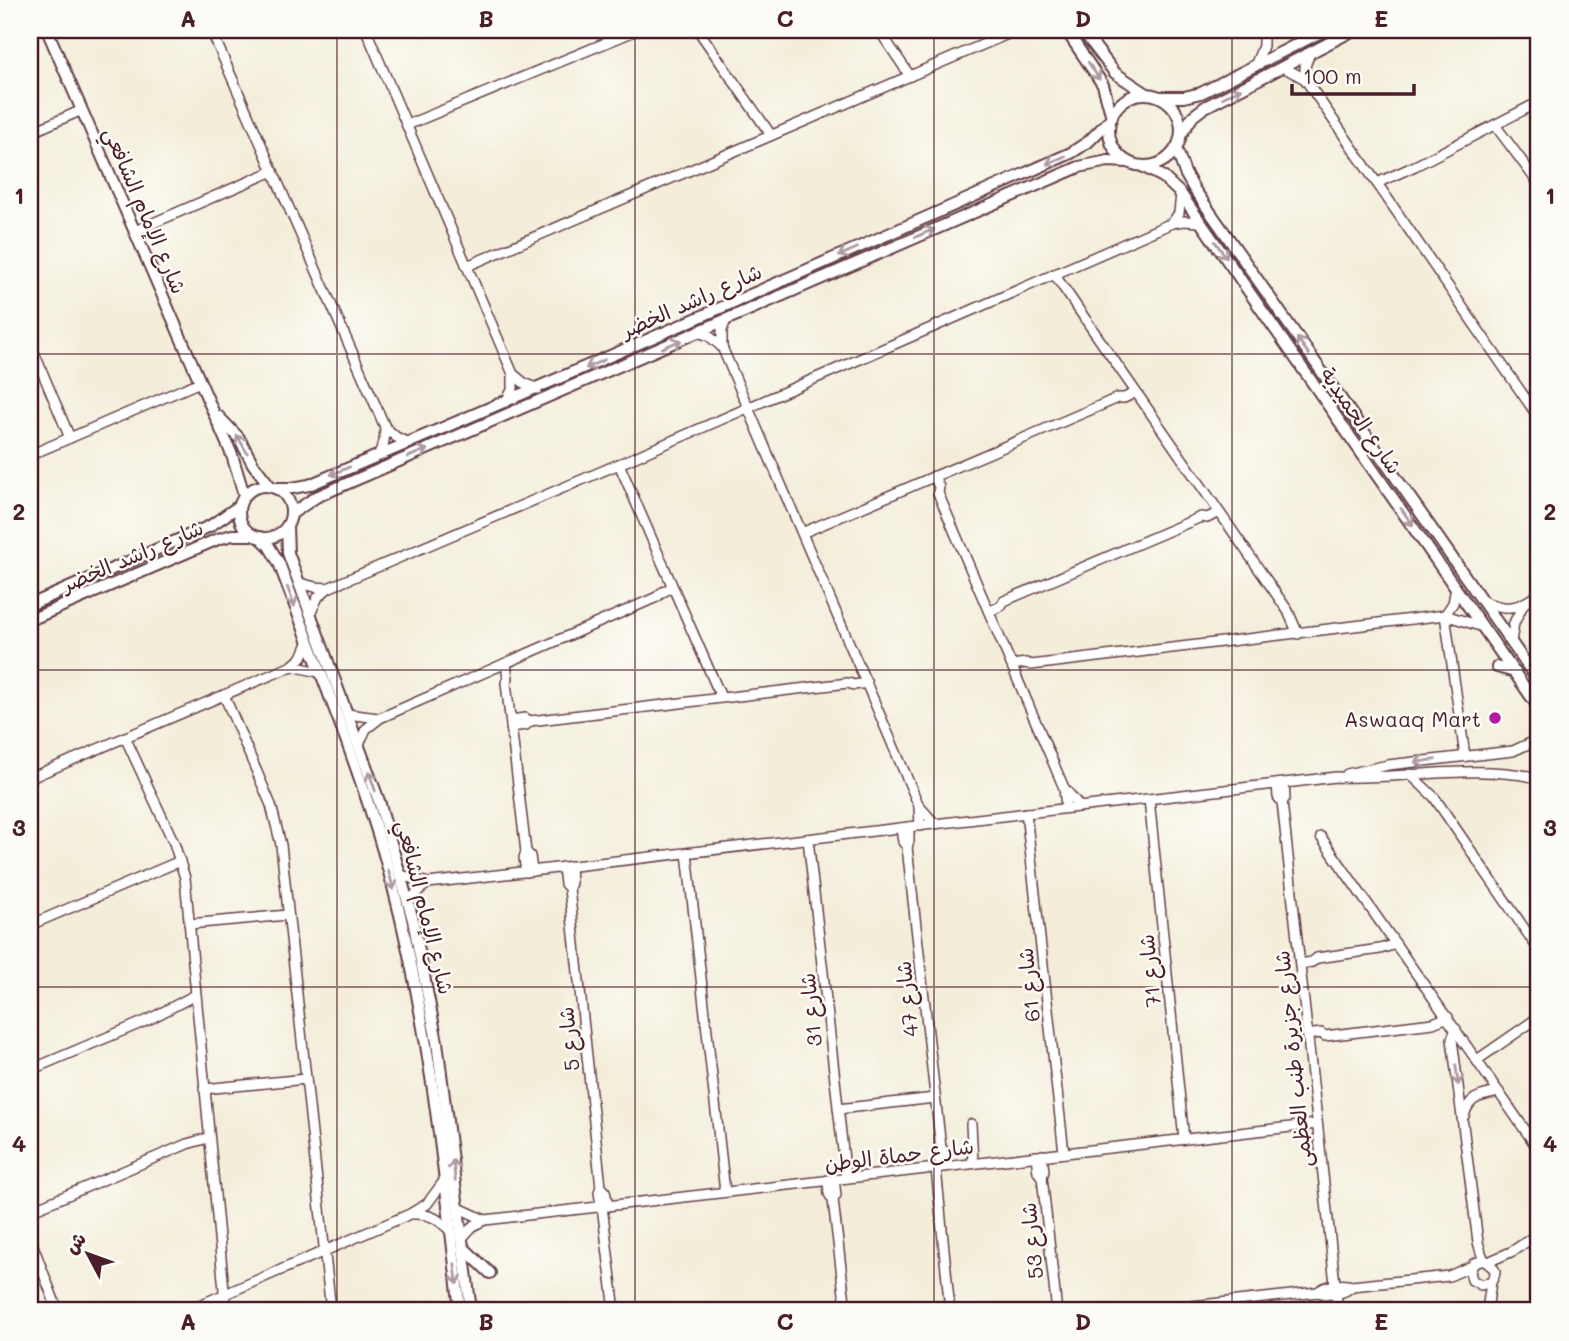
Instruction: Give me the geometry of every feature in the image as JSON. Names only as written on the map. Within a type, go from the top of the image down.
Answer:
[{"type":"street","name":"شارع الإمام الشافعي","points":[[47,30],[236,465],[242,501]]},
{"type":"street","points":[[211,30],[385,427],[396,437],[409,443]]},
{"type":"street","points":[[366,30],[513,374],[513,388],[506,402]]},
{"type":"street","points":[[408,127],[637,30]]},
{"type":"street","points":[[698,30],[771,135]]},
{"type":"street","points":[[878,30],[911,76]]},
{"type":"street","points":[[467,265],[1017,30]]},
{"type":"street","points":[[1066,30],[1103,85],[1111,119],[1109,130],[1114,149],[1128,162],[1142,166],[1162,162],[1176,148],[1193,116],[1205,107],[1354,30]]},
{"type":"street","points":[[1082,30],[1115,74],[1164,100],[1176,112],[1181,136]]},
{"type":"street","points":[[1255,66],[1263,46],[1263,30]]},
{"type":"street","points":[[1285,30],[1307,39]]},
{"type":"street","points":[[1111,119],[1122,103],[1138,95],[1175,97],[1201,93],[1325,30]]},
{"type":"street","points":[[1305,79],[1305,66],[1310,53]]},
{"type":"street","points":[[1283,67],[1305,79],[1539,418]]},
{"type":"street","points":[[1379,186],[1539,102]]},
{"type":"street","points":[[30,133],[82,110]]},
{"type":"street","name":"شارع راشد الخضر","points":[[273,487],[309,485],[538,388],[1071,153],[1088,142],[1111,119]]},
{"type":"street","points":[[1498,124],[1539,184]]},
{"type":"street","name":"شارع الحميدية","points":[[1176,148],[1194,189],[1539,682]]},
{"type":"street","name":"شارع راشد الخضر","points":[[289,520],[316,497],[1079,167],[1098,162],[1128,162]]},
{"type":"street","name":"شارع الحميدية","points":[[1142,166],[1163,177],[1181,194],[1539,708]]},
{"type":"street","points":[[135,231],[273,171]]},
{"type":"street","points":[[1172,223],[1179,212],[1181,194]]},
{"type":"street","points":[[311,612],[318,597],[328,587],[619,464],[1172,223],[1201,222]]},
{"type":"street","points":[[1054,274],[1288,611],[1298,634]]},
{"type":"street","points":[[726,320],[722,347],[919,806],[934,824]]},
{"type":"street","points":[[698,332],[709,336],[722,347]]},
{"type":"street","points":[[30,343],[70,438]]},
{"type":"street","points":[[513,374],[524,383],[538,388]]},
{"type":"street","points":[[30,455],[200,382]]},
{"type":"street","points":[[802,533],[1118,398],[1126,398],[1133,390]]},
{"type":"street","name":"شارع الإمام الشافعي","points":[[210,405],[239,438],[253,464],[273,487]]},
{"type":"street","points":[[378,456],[384,442],[385,427]]},
{"type":"street","points":[[619,464],[720,697]]},
{"type":"street","points":[[931,478],[939,487],[938,493],[1065,788],[1080,807]]},
{"type":"street","points":[[259,486],[273,487],[289,501],[289,520],[275,536],[256,536],[242,526],[242,501],[259,486]]},
{"type":"street","name":"شارع راشد الخضر","points":[[30,605],[210,526],[242,501]]},
{"type":"street","points":[[988,608],[998,600],[1004,601],[1201,517],[1207,518],[1216,510]]},
{"type":"street","name":"شارع الإمام الشافعي","points":[[289,520],[288,554],[359,744],[408,904],[437,1042],[471,1311]]},
{"type":"street","name":"شارع راشد الخضر","points":[[30,620],[218,539],[238,534],[256,536]]},
{"type":"street","name":"شارع الإمام الشافعي","points":[[256,536],[276,557],[341,726],[369,804],[402,923],[426,1044],[460,1311]]},
{"type":"street","points":[[300,583],[328,587]]},
{"type":"street","points":[[1457,588],[1453,603],[1445,615],[1465,756]]},
{"type":"street","points":[[359,744],[366,729],[380,718],[657,597],[660,593],[673,591]]},
{"type":"street","points":[[1482,601],[1502,608],[1523,605],[1539,594]]},
{"type":"street","points":[[1511,642],[1514,623],[1523,605]]},
{"type":"street","points":[[1013,668],[1027,669],[1031,665],[1445,615],[1484,628]]},
{"type":"street","points":[[30,778],[292,666],[302,657],[308,643]]},
{"type":"street","points":[[503,665],[502,679],[506,683],[526,852],[524,858],[529,871]]},
{"type":"street","points":[[292,666],[319,672]]},
{"type":"street","points":[[1497,667],[1515,672]]},
{"type":"street","points":[[511,723],[525,718],[530,721],[720,697],[848,683],[854,685],[865,680]]},
{"type":"street","points":[[224,695],[275,818],[281,845],[331,1311]]},
{"type":"street","points":[[347,715],[380,718]]},
{"type":"street","points":[[125,737],[180,861],[186,886],[226,1311]]},
{"type":"street","points":[[1336,777],[1375,767],[1513,751],[1539,739]]},
{"type":"street","points":[[401,875],[428,883],[1336,777],[1490,770],[1539,778]]},
{"type":"street","points":[[1434,797],[1433,786],[1441,771]]},
{"type":"street","points":[[1410,774],[1434,797],[1539,950]]},
{"type":"street","name":"شارع جزيرة طنب العظمى","points":[[1280,783],[1285,798],[1282,802],[1338,1311]]},
{"type":"street","points":[[1065,788],[1066,808]]},
{"type":"street","name":"شارع 71","points":[[1149,799],[1184,1139]]},
{"type":"street","points":[[919,806],[920,826]]},
{"type":"street","name":"شارع 61","points":[[1026,813],[1064,1153]]},
{"type":"street","name":"شارع 47","points":[[905,827],[903,842],[907,847],[941,1148],[945,1152],[941,1167],[950,1311]]},
{"type":"street","points":[[1321,837],[1539,1150]]},
{"type":"street","name":"شارع 31","points":[[808,839],[846,1178]]},
{"type":"street","points":[[687,853],[725,1192]]},
{"type":"street","points":[[30,925],[180,861]]},
{"type":"street","name":"شارع 5","points":[[566,867],[564,882],[569,888],[601,1187],[605,1191],[604,1206],[615,1311]]},
{"type":"street","points":[[408,904],[428,883]]},
{"type":"street","points":[[189,924],[288,915]]},
{"type":"street","points":[[1299,960],[1314,962],[1317,958],[1380,949],[1396,944]]},
{"type":"street","points":[[30,1070],[196,999]]},
{"type":"street","points":[[1308,1039],[1322,1040],[1325,1036],[1433,1023],[1448,1017]]},
{"type":"street","points":[[1477,1060],[1539,1017]]},
{"type":"street","points":[[1456,1029],[1452,1039],[1478,1242],[1487,1261],[1493,1266],[1486,1308]]},
{"type":"street","points":[[204,1090],[306,1079]]},
{"type":"street","points":[[1463,1121],[1468,1104],[1475,1097],[1499,1092]]},
{"type":"street","points":[[838,1108],[935,1098]]},
{"type":"street","points":[[971,1124],[973,1163]]},
{"type":"street","name":"شارع حماة الوطن","points":[[459,1209],[485,1220],[1317,1124]]},
{"type":"street","points":[[30,1211],[187,1144],[208,1138]]},
{"type":"street","name":"شارع 53","points":[[1039,1156],[1044,1171],[1042,1177],[1057,1308]]},
{"type":"street","points":[[831,1180],[836,1195],[834,1200],[846,1311]]},
{"type":"street","points":[[186,1311],[410,1214],[427,1204],[444,1181]]},
{"type":"street","points":[[410,1214],[428,1215],[437,1219],[451,1232]]},
{"type":"street","points":[[485,1220],[473,1226],[463,1242],[490,1273]]},
{"type":"street","points":[[1147,1311],[1204,1308],[1318,1292],[1323,1294],[1335,1289],[1349,1290],[1352,1286],[1449,1276],[1513,1251],[1539,1233]]},
{"type":"street","points":[[30,1238],[31,1247],[58,1311]]},
{"type":"street","points":[[1478,1242],[1470,1276],[1486,1308]]},
{"type":"street","points":[[1449,1276],[1481,1285],[1493,1277],[1513,1251]]},
{"type":"place","name":"Aswaaq Mart","points":[[1495,718]]}]
